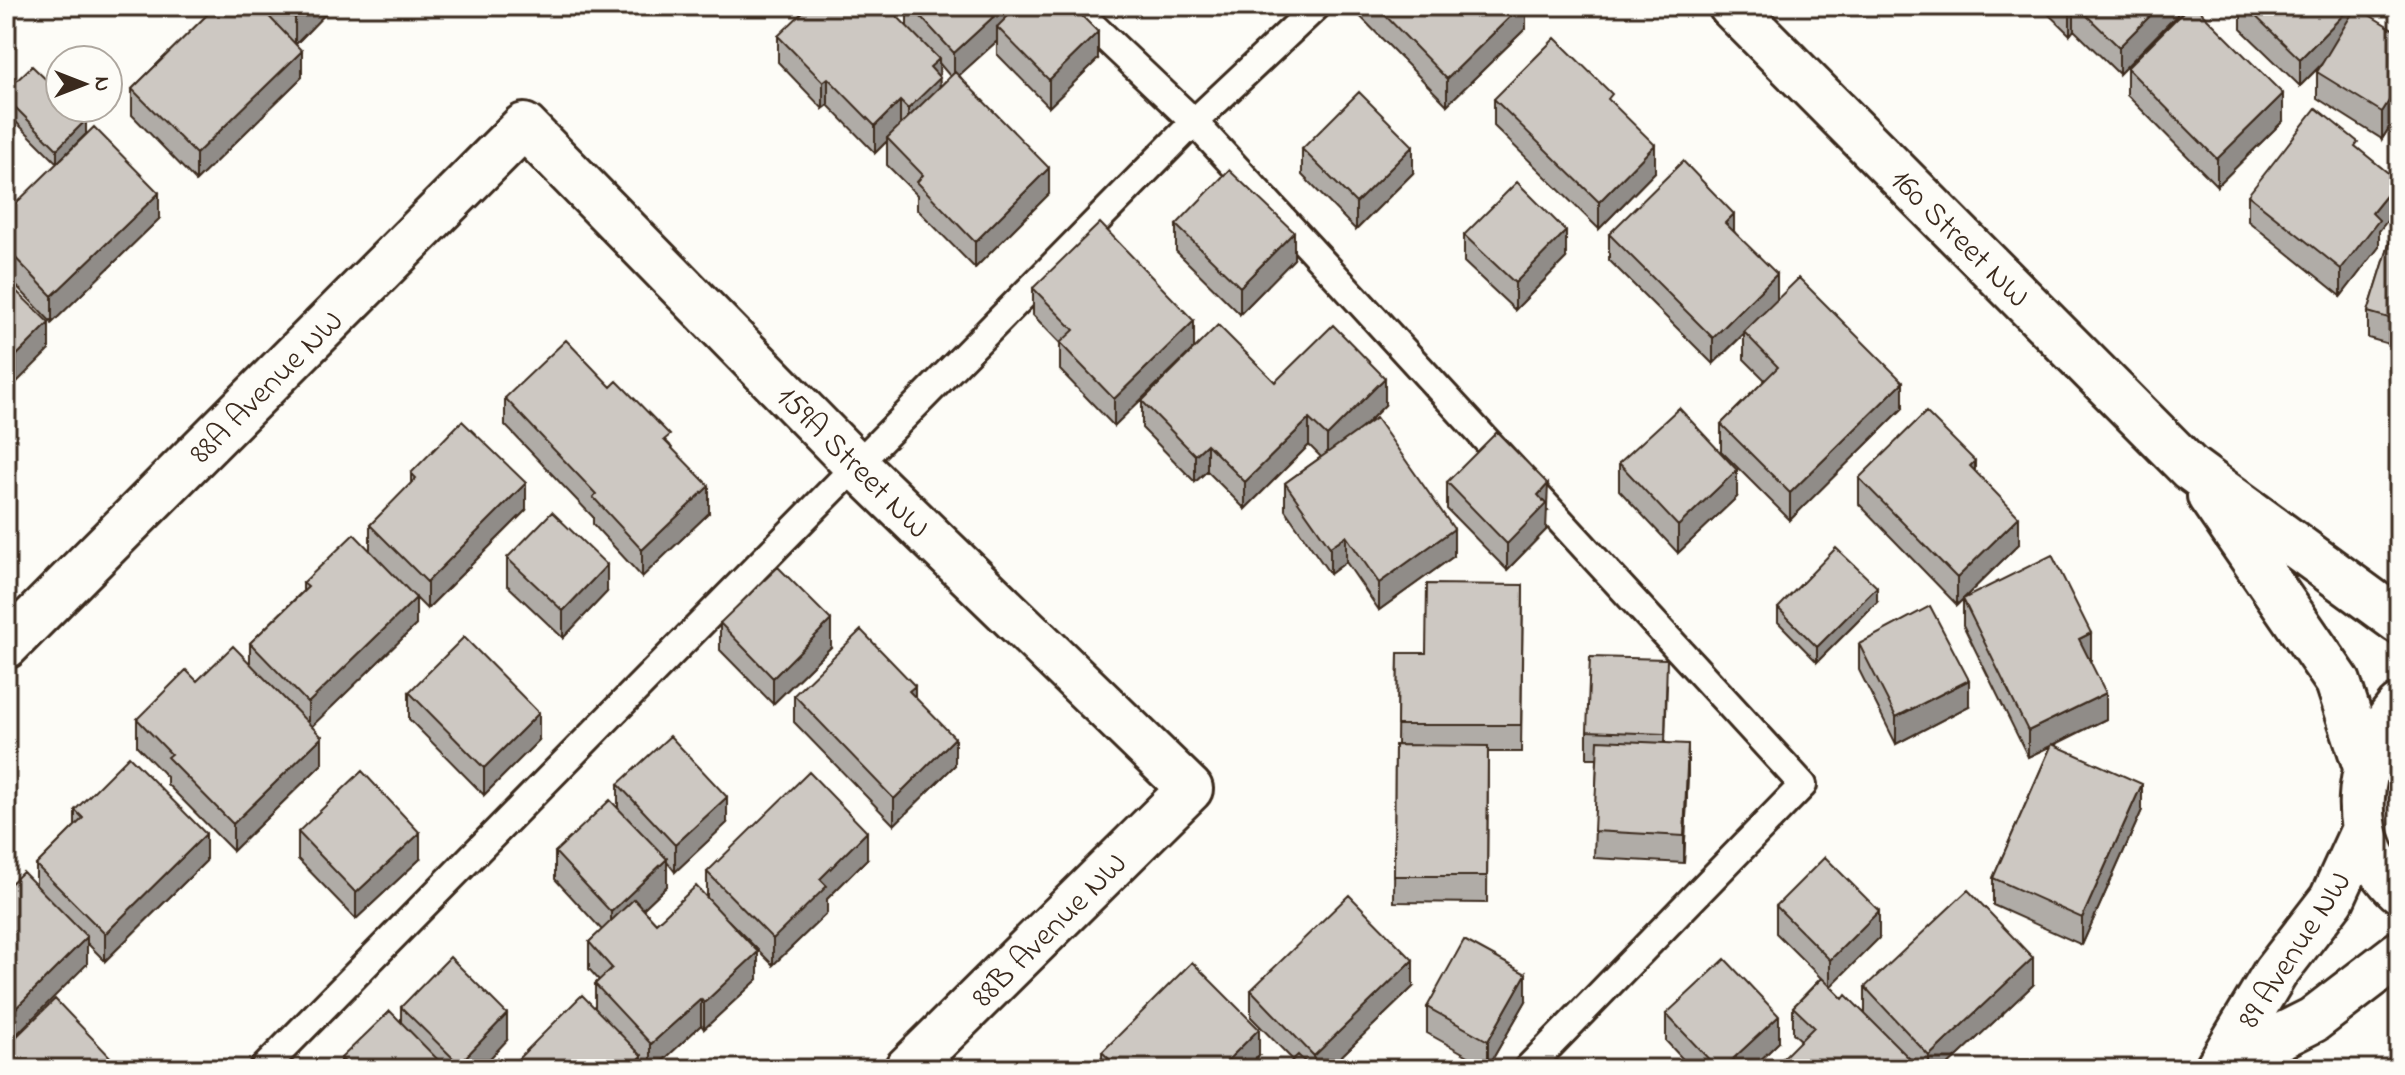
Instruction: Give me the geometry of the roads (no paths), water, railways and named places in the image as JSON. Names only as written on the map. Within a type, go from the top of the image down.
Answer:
[{"type":"street","name":"160 Street NW","points":[[1731,6],[2190,468],[2399,621]]},
{"type":"street","name":"159A Street NW","points":[[524,126],[857,466],[1190,789]]},
{"type":"street","name":"88A Avenue NW","points":[[6,646],[524,126]]},
{"type":"street","name":"160 Street NW","points":[[2190,468],[2338,682],[2365,764]]},
{"type":"street","points":[[2399,707],[2380,729],[2365,764],[2361,797],[2364,829],[2376,860],[2399,890]]},
{"type":"street","name":"88B Avenue NW","points":[[907,1069],[1190,789]]},
{"type":"street","name":"89 Avenue NW","points":[[2218,1068],[2275,973],[2332,899],[2364,829]]},
{"type":"street","name":"89 Avenue NW","points":[[2218,1068],[2313,1020],[2399,954]]},
{"type":"lane","points":[[1072,6],[1194,122],[1803,785],[1527,1069]]},
{"type":"lane","points":[[263,1069],[1194,122],[1317,6]]}]
